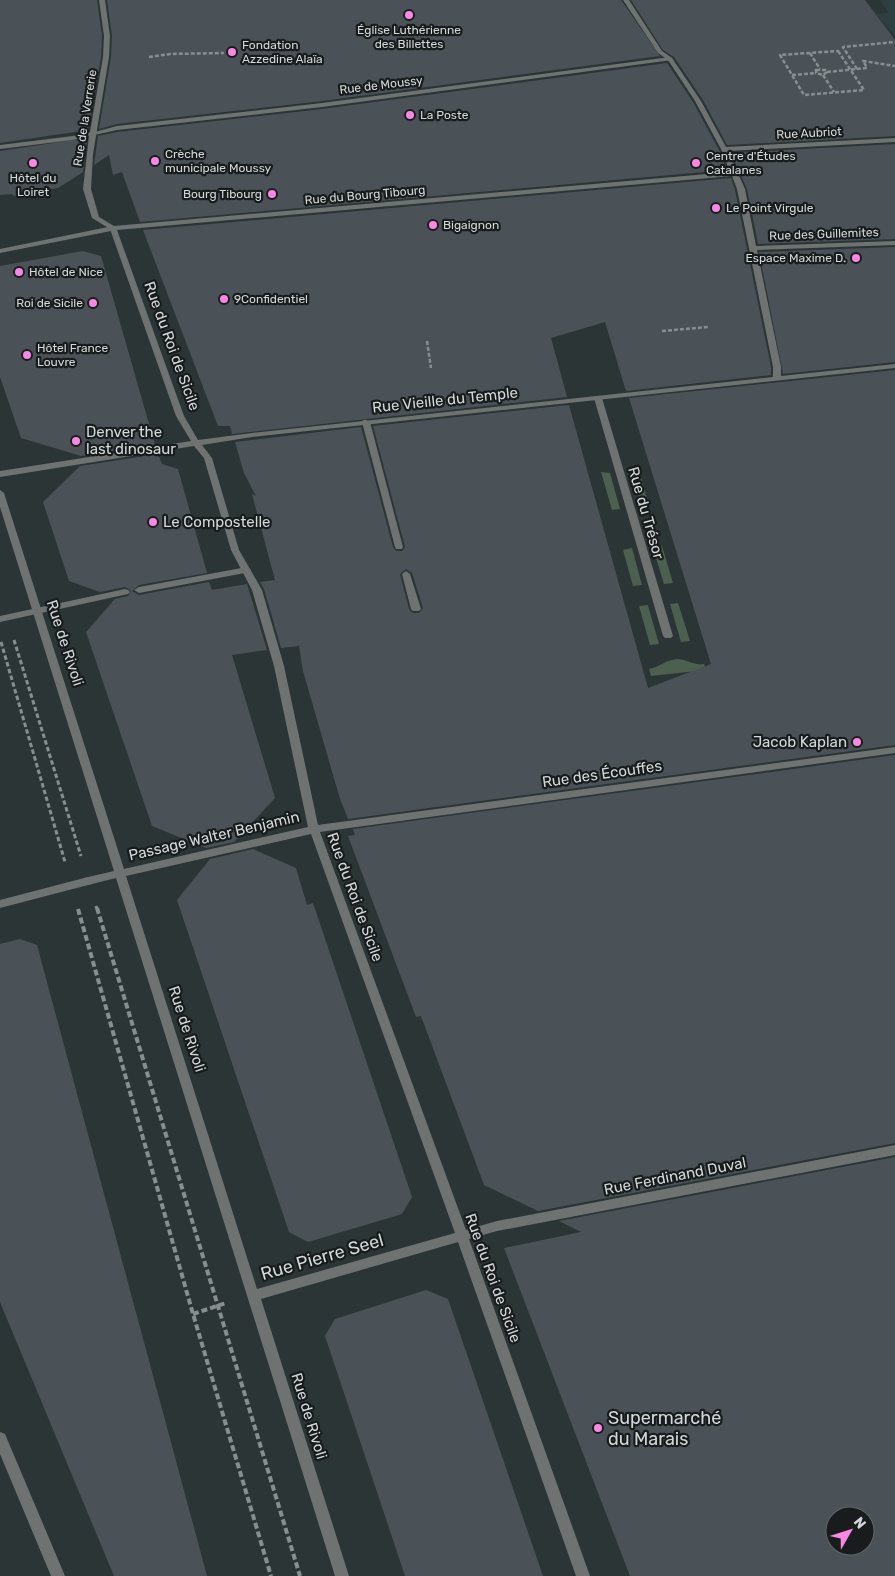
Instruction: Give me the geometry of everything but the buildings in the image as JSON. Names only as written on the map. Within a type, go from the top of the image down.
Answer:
[{"type":"street","name":"Rue de la Verrerie","points":[[102,0],[107,36],[106,57],[86,189],[96,218],[113,228]]},
{"type":"street","points":[[626,0],[660,52],[670,59],[698,101],[735,174],[753,248],[777,367],[777,378]]},
{"type":"street","name":"Rue de Moussy","points":[[0,147],[73,138],[117,128],[322,105],[670,59]]},
{"type":"street","name":"Rue Aubriot","points":[[724,149],[895,140]]},
{"type":"street","name":"Rue du Bourg Tibourg","points":[[0,251],[113,228],[359,208],[587,185],[735,174]]},
{"type":"street","name":"Rue du Roi de Sicile","points":[[113,228],[180,416],[196,443],[208,458],[235,550],[258,590],[279,666],[314,828],[462,1235],[583,1576]]},
{"type":"street","name":"Rue des Guillemites","points":[[753,248],[895,243]]},
{"type":"street","name":"Rue Vieille du Temple","points":[[0,474],[196,443],[366,422],[895,366]]},
{"type":"street","name":"Rue du Trésor","points":[[598,398],[668,636]]},
{"type":"street","points":[[366,422],[399,548]]},
{"type":"street","name":"Rue de Rivoli","points":[[0,493],[342,1576]]},
{"type":"street","points":[[138,590],[247,570]]},
{"type":"street","points":[[406,574],[416,608]]},
{"type":"street","points":[[3,618],[125,592]]},
{"type":"street","name":"Rue des Écouffes","points":[[314,828],[895,750]]},
{"type":"street","name":"Passage Walter Benjamin","points":[[121,873],[314,828]]},
{"type":"street","points":[[0,904],[121,873]]},
{"type":"street","name":"Rue Ferdinand Duval","points":[[462,1235],[497,1226],[895,1150]]},
{"type":"street","name":"Rue Pierre Seel","points":[[254,1295],[462,1235]]},
{"type":"street","points":[[0,1438],[58,1576]]},
{"type":"path","points":[[857,69],[843,47],[895,42]]},
{"type":"path","points":[[838,51],[850,70],[864,90],[804,95],[780,55],[838,51]]},
{"type":"path","points":[[149,57],[170,54],[224,53]]},
{"type":"path","points":[[810,53],[820,69],[827,72],[867,68],[863,61],[895,66]]},
{"type":"path","points":[[816,73],[816,70],[820,69]]},
{"type":"path","points":[[823,75],[827,72]]},
{"type":"path","points":[[791,75],[816,73],[823,75],[834,92]]},
{"type":"path","points":[[662,331],[708,327]]},
{"type":"path","points":[[428,341],[431,368]]},
{"type":"path","points":[[3,618],[84,864]]},
{"type":"path","points":[[0,639],[67,870]]},
{"type":"path","points":[[94,902],[300,1576]]},
{"type":"path","points":[[78,906],[193,1314],[270,1576]]},
{"type":"path","name":"Rue Pierre Seel","points":[[193,1314],[254,1295]]},
{"type":"shaded area","points":[[880,0],[895,0],[895,36],[876,14],[889,13]]},
{"type":"green space","points":[[630,470],[639,470],[649,506],[641,507]]},
{"type":"green space","points":[[601,472],[610,473],[620,509],[612,510]]},
{"type":"green space","points":[[662,546],[673,583],[664,584],[653,548]]},
{"type":"green space","points":[[632,548],[642,585],[633,586],[623,550]]},
{"type":"green space","points":[[678,603],[690,641],[681,642],[670,604]]},
{"type":"green space","points":[[648,605],[659,644],[650,645],[639,606]]},
{"type":"green space","points":[[677,659],[704,664],[706,670],[651,676],[649,669]]},
{"type":"place","name":"Église Luthérienne des Billettes","points":[[409,15]]},
{"type":"place","name":"Fondation Azzedine Alaïa","points":[[232,52]]},
{"type":"place","name":"La Poste","points":[[410,115]]},
{"type":"place","name":"Crèche municipale Moussy","points":[[155,161]]},
{"type":"place","name":"Hôtel du Loiret","points":[[33,163]]},
{"type":"place","name":"Centre d'Études Catalanes","points":[[696,163]]},
{"type":"place","name":"Bourg Tibourg","points":[[272,194]]},
{"type":"place","name":"Le Point Virgule","points":[[716,208]]},
{"type":"place","name":"Bigaignon","points":[[433,225]]},
{"type":"place","name":"Espace Maxime D.","points":[[856,258]]},
{"type":"place","name":"Hôtel de Nice","points":[[19,272]]},
{"type":"place","name":"9Confidentiel","points":[[224,299]]},
{"type":"place","name":"Roi de Sicile","points":[[93,303]]},
{"type":"place","name":"Hôtel France Louvre","points":[[27,355]]},
{"type":"place","name":"Denver the last dinosaur","points":[[76,441]]},
{"type":"place","name":"Le Compostelle","points":[[153,522]]},
{"type":"place","name":"Jacob Kaplan","points":[[857,742]]},
{"type":"place","name":"Supermarché du Marais","points":[[598,1428]]}]
